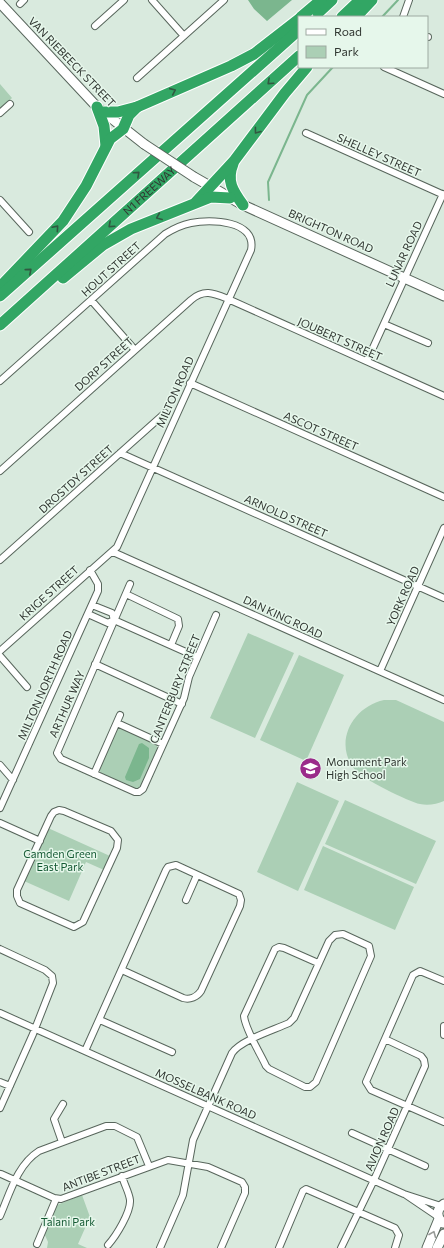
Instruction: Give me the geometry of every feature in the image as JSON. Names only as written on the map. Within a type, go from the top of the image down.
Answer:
[{"type":"highway","points":[[302,16],[321,0]]},
{"type":"highway","points":[[314,16],[332,0]]},
{"type":"highway","points":[[343,16],[360,0]]},
{"type":"highway","points":[[357,16],[372,0]]},
{"type":"highway","points":[[106,146],[104,126],[100,110],[118,112],[137,107],[248,57],[269,43],[298,20]]},
{"type":"highway","name":"N1 FREEWAY","points":[[0,296],[298,31]]},
{"type":"highway","name":"N1 FREEWAY","points":[[0,325],[298,57]]},
{"type":"highway","points":[[195,203],[210,187],[217,182],[285,93],[306,68]]},
{"type":"highway","points":[[0,287],[54,231],[71,210],[91,177],[106,146],[114,135],[123,129],[129,115],[137,107]]},
{"type":"highway","points":[[234,161],[230,174],[230,183],[243,204]]},
{"type":"highway","points":[[0,331],[103,245],[131,229],[195,203],[214,196],[230,198]]},
{"type":"main road","name":"VAN RIEBEECK STREET","points":[[0,3],[100,110],[144,144],[210,187]]},
{"type":"main road","name":"BRIGHTON ROAD","points":[[210,187],[230,198],[444,296]]},
{"type":"main road","points":[[427,1248],[440,1220],[438,1211],[443,1205]]},
{"type":"main road","points":[[437,1248],[444,1234]]},
{"type":"street","points":[[95,26],[124,0]]},
{"type":"street","points":[[152,0],[184,36]]},
{"type":"street","points":[[137,78],[224,0]]},
{"type":"street","points":[[403,16],[409,0]]},
{"type":"street","points":[[386,68],[444,94]]},
{"type":"street","points":[[0,113],[10,104]]},
{"type":"street","name":"SHELLEY STREET","points":[[306,133],[444,194]]},
{"type":"street","name":"LUNAR ROAD","points":[[367,361],[404,277],[444,194]]},
{"type":"street","points":[[0,201],[29,232]]},
{"type":"street","name":"HOUT STREET","points":[[0,381],[165,234],[175,228],[190,223],[216,221],[245,230],[251,239]]},
{"type":"street","name":"MILTON ROAD","points":[[113,552],[120,541],[251,250],[251,239]]},
{"type":"street","name":"DORP STREET","points":[[0,471],[200,293],[208,292],[228,299]]},
{"type":"street","name":"JOUBERT STREET","points":[[228,299],[444,396]]},
{"type":"street","points":[[91,300],[135,350]]},
{"type":"street","points":[[384,324],[428,343]]},
{"type":"street","name":"ASCOT STREET","points":[[190,383],[444,497]]},
{"type":"street","name":"DROSTDY STREET","points":[[0,560],[164,413]]},
{"type":"street","name":"ARNOLD STREET","points":[[120,452],[444,598]]},
{"type":"street","name":"YORK ROAD","points":[[380,671],[444,528]]},
{"type":"street","name":"KRIGE STREET","points":[[0,651],[90,570],[113,552]]},
{"type":"street","name":"DAN KING ROAD","points":[[113,552],[444,700]]},
{"type":"street","name":"MILTON NORTH ROAD","points":[[0,808],[92,605],[98,588],[90,570]]},
{"type":"street","name":"ARTHUR WAY","points":[[130,584],[57,753],[61,759],[94,774],[135,792],[141,791]]},
{"type":"street","points":[[126,594],[178,619],[179,626],[170,645]]},
{"type":"street","points":[[92,605],[112,614],[114,620],[197,657]]},
{"type":"street","points":[[88,614],[108,623],[114,620]]},
{"type":"street","name":"CANTERBURY STREET","points":[[141,791],[182,704],[186,692],[188,677],[216,615]]},
{"type":"street","points":[[0,656],[27,686]]},
{"type":"street","points":[[95,664],[182,704]]},
{"type":"street","points":[[94,774],[120,715]]},
{"type":"street","points":[[117,723],[163,744]]},
{"type":"street","points":[[0,765],[13,780]]},
{"type":"street","points":[[59,810],[64,810],[111,831],[117,837],[117,848],[83,922],[79,926],[72,927],[22,904],[18,899],[17,890],[40,840],[52,813],[59,810]]},
{"type":"street","points":[[0,823],[40,840]]},
{"type":"street","points":[[85,1051],[168,867],[176,865],[237,892],[241,900],[200,993],[192,998],[183,998],[122,970]]},
{"type":"street","points":[[186,900],[197,875]]},
{"type":"street","points":[[160,1248],[183,1195],[193,1140],[232,1053],[238,1046],[253,1039],[292,1021],[328,941],[332,936],[338,934],[369,946],[372,953],[364,975],[313,1085],[305,1087],[272,1072],[266,1066],[253,1039],[245,1022],[244,1016],[275,949],[282,947],[318,963]]},
{"type":"street","points":[[0,949],[45,970],[52,976],[53,986],[0,1108]]},
{"type":"street","points":[[444,981],[420,971],[413,976],[367,1077],[367,1084],[371,1090],[444,1122]]},
{"type":"street","name":"MOSSELBANK ROAD","points":[[0,1013],[404,1194],[443,1205]]},
{"type":"street","points":[[100,1020],[172,1052]]},
{"type":"street","points":[[444,1026],[444,1035]]},
{"type":"street","name":"AVION ROAD","points":[[341,1248],[374,1180],[424,1068],[425,1062],[421,1056],[385,1039]]},
{"type":"street","points":[[0,1082],[10,1086]]},
{"type":"street","points":[[62,1142],[54,1120],[63,1104]]},
{"type":"street","points":[[0,1216],[24,1163],[30,1156],[39,1151],[106,1126],[115,1126],[137,1137],[149,1166]]},
{"type":"street","points":[[352,1133],[425,1166]]},
{"type":"street","name":"ANTIBE STREET","points":[[1,1174],[56,1199],[64,1198],[168,1160],[208,1167],[242,1182],[245,1187],[245,1193],[220,1248]]},
{"type":"street","points":[[108,1245],[116,1237],[130,1205],[129,1196],[122,1176]]},
{"type":"street","points":[[279,1248],[304,1190],[309,1190],[397,1230],[399,1238],[395,1248]]},
{"type":"street","name":"MOSSELBANK ROAD","points":[[404,1194],[440,1220]]},
{"type":"street","points":[[38,1244],[56,1199]]},
{"type":"green space","points":[[0,84],[12,98],[0,109]]},
{"type":"green space","points":[[248,633],[294,653],[255,738],[210,718]]},
{"type":"green space","points":[[299,655],[344,675],[306,761],[260,740]]},
{"type":"green space","points":[[384,700],[396,700],[444,722],[444,801],[426,805],[406,799],[375,784],[359,774],[349,760],[346,749],[346,738],[349,728],[355,718],[363,710]]},
{"type":"green space","points":[[119,728],[156,743],[158,749],[140,789],[135,790],[101,774],[99,768],[117,729]]},
{"type":"green space","points":[[297,782],[339,801],[298,891],[257,872]]},
{"type":"green space","points":[[345,800],[436,841],[416,884],[325,844]]},
{"type":"green space","name":"Camden Green East Park","points":[[48,828],[110,856],[104,870],[86,862],[69,901],[24,881]]},
{"type":"green space","points":[[323,846],[414,887],[395,930],[304,890]]},
{"type":"green space","name":"Talani Park","points":[[82,1195],[90,1217],[78,1244],[87,1248],[47,1248],[48,1242],[44,1233],[57,1205]]},
{"type":"shaded area","points":[[248,0],[292,0],[267,21],[254,9]]},
{"type":"shaded area","points":[[142,743],[149,748],[149,758],[140,779],[133,782],[126,780],[125,777],[139,744]]},
{"type":"waterway","points":[[383,16],[398,0]]},
{"type":"waterway","points":[[269,200],[268,182],[307,95],[332,68]]},
{"type":"place","name":"Monument Park High School","points":[[310,768]]}]
